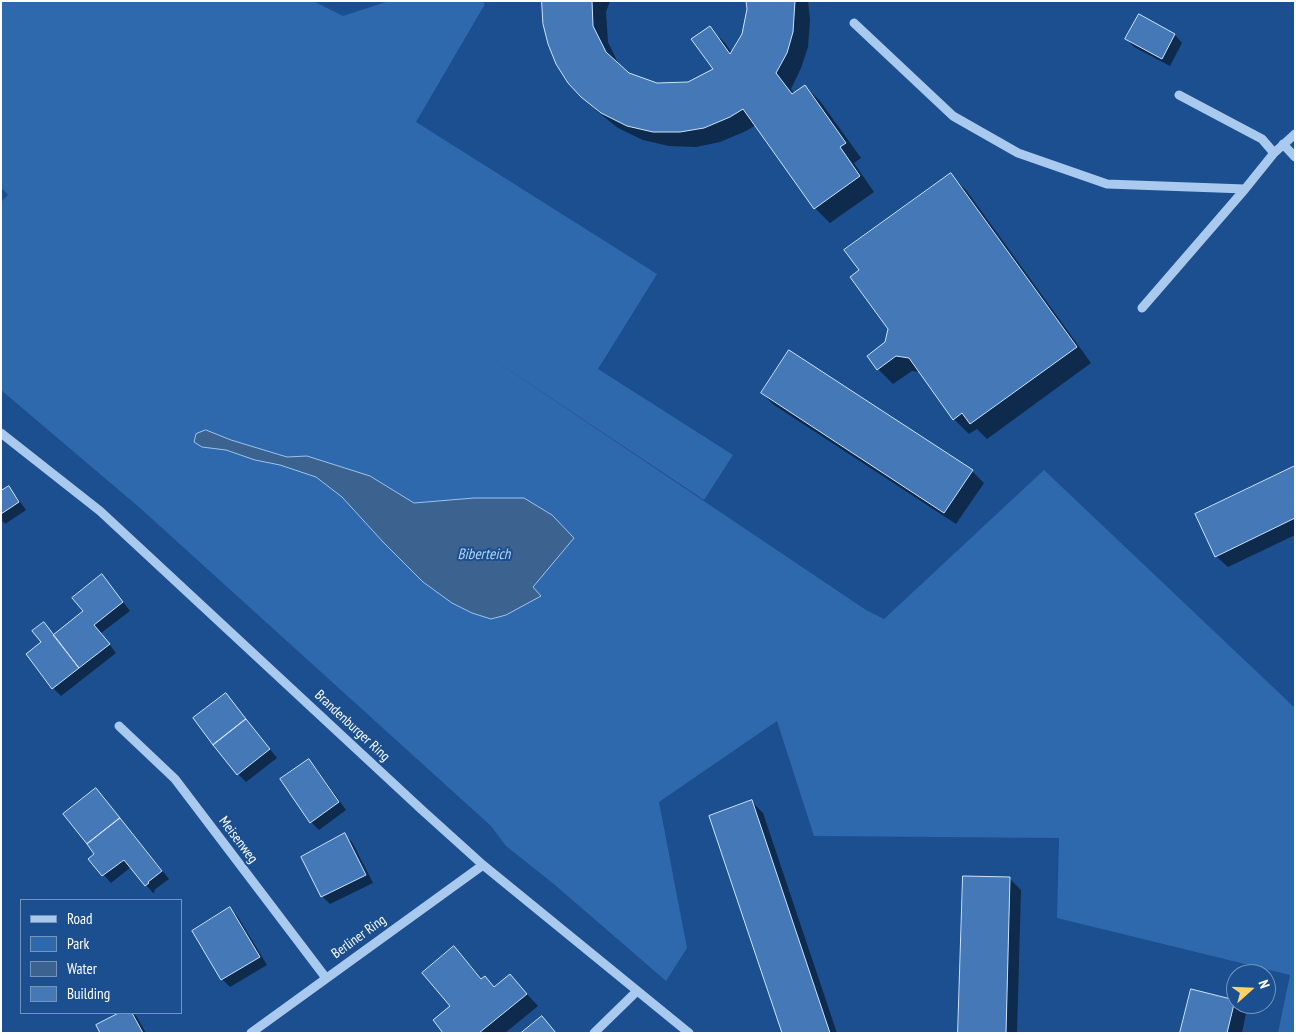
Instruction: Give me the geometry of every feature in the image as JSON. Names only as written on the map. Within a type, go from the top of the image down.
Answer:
[{"type":"street","points":[[854,23],[953,116],[1018,153],[1107,184],[1245,189]]},
{"type":"street","points":[[1179,95],[1262,139],[1274,153]]},
{"type":"street","points":[[1142,308],[1274,153],[1295,134]]},
{"type":"street","points":[[1283,144],[1295,156]]},
{"type":"street","name":"Brandenburger Ring","points":[[1,433],[100,511],[407,797],[483,865],[689,1033]]},
{"type":"street","name":"Meisenweg","points":[[119,726],[175,779],[326,978]]},
{"type":"street","name":"Berliner Ring","points":[[250,1033],[483,865]]},
{"type":"street","points":[[594,1033],[637,991]]},
{"type":"green space","points":[[1,1],[313,1],[343,16],[389,1],[482,1],[485,4],[416,122],[657,274],[598,369],[733,455],[704,500],[482,352],[866,610],[884,619],[1044,470],[1295,708],[1295,1033],[1278,1033],[1290,975],[1276,972],[1276,964],[1245,964],[1057,918],[1059,838],[814,836],[777,721],[659,802],[687,948],[666,981],[555,885],[506,846],[491,826],[140,508],[1,390],[1,202],[8,195],[1,187]],"holes":[[[206,431],[287,457],[307,456],[370,476],[414,503],[474,498],[524,498],[574,538],[533,587],[540,596],[491,619],[472,613],[452,603],[423,582],[342,497],[316,477],[226,450],[202,447]]]},
{"type":"water","name":"Biberteich","points":[[206,430],[231,440],[287,457],[307,456],[370,476],[414,503],[474,498],[524,498],[552,515],[574,538],[533,587],[541,596],[506,615],[491,619],[472,613],[452,603],[423,582],[342,497],[316,477],[226,450],[202,447],[194,442],[196,434]]},
{"type":"building","points":[[542,1],[592,1],[593,26],[606,52],[629,73],[657,83],[688,82],[713,69],[691,39],[710,26],[730,54],[742,34],[747,9],[746,1],[795,1],[793,32],[787,53],[776,73],[792,94],[805,85],[846,143],[840,147],[860,176],[814,209],[743,109],[704,128],[680,132],[653,132],[627,126],[601,113],[581,97],[568,83],[556,64],[543,24]]},
{"type":"building","points":[[1139,14],[1175,34],[1162,59],[1125,39]]},
{"type":"building","points":[[951,173],[1077,347],[970,424],[962,413],[953,420],[909,358],[896,356],[877,370],[867,356],[885,342],[888,329],[850,277],[859,270],[844,250]]},
{"type":"building","points":[[789,350],[973,470],[944,513],[761,393]]},
{"type":"building","points":[[1295,466],[1295,518],[1215,557],[1195,514]]},
{"type":"building","points":[[9,486],[19,502],[1,514],[1,491]]},
{"type":"building","points":[[102,574],[123,602],[94,625],[110,644],[79,668],[53,635],[83,611],[72,598]]},
{"type":"building","points":[[44,622],[79,668],[52,689],[26,654],[41,642],[32,631]]},
{"type":"building","points":[[226,693],[246,719],[213,745],[193,718]]},
{"type":"building","points":[[246,719],[270,749],[237,775],[213,745]]},
{"type":"building","points":[[309,759],[339,802],[310,823],[280,779]]},
{"type":"building","points":[[96,788],[120,818],[87,844],[63,814]]},
{"type":"building","points":[[752,800],[830,1033],[782,1033],[709,816]]},
{"type":"building","points":[[120,818],[162,871],[145,886],[124,860],[102,876],[88,859],[94,854],[87,844]]},
{"type":"building","points":[[345,833],[366,875],[321,897],[301,857]]},
{"type":"building","points":[[963,876],[1010,877],[1006,1033],[958,1033]]},
{"type":"building","points":[[230,907],[260,957],[221,980],[192,931]]},
{"type":"building","points":[[454,946],[481,979],[485,976],[494,987],[510,974],[527,994],[479,1033],[443,1033],[433,1020],[450,1006],[422,973]]},
{"type":"building","points":[[1191,989],[1226,998],[1226,1014],[1232,1014],[1227,1033],[1180,1033]]},
{"type":"building","points":[[117,1014],[133,1014],[143,1033],[100,1033],[96,1025]]},
{"type":"building","points":[[542,1016],[556,1033],[521,1033]]}]
